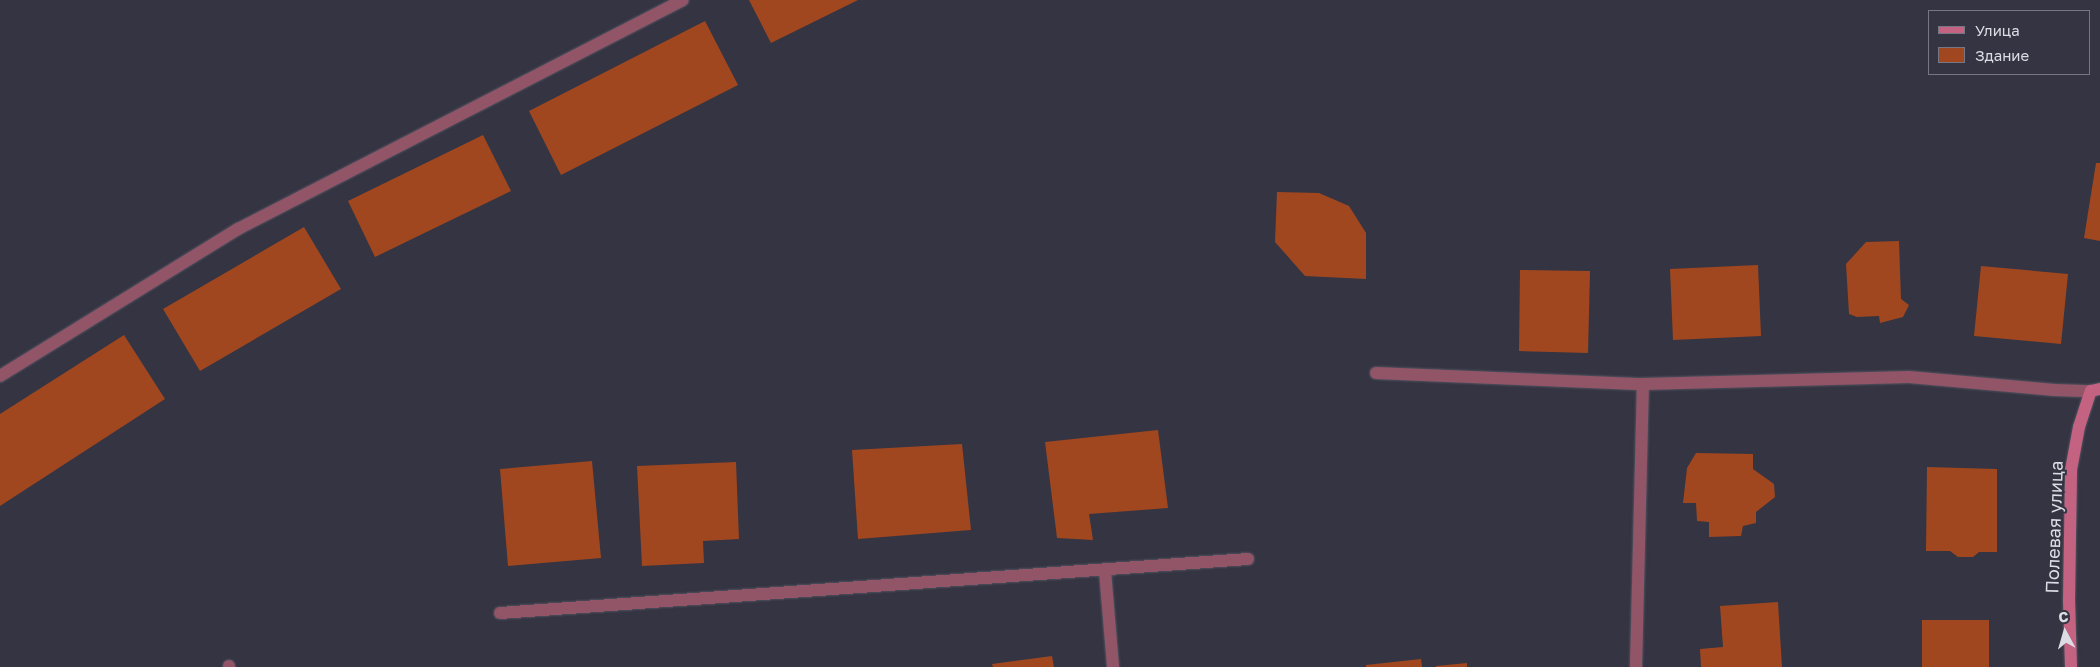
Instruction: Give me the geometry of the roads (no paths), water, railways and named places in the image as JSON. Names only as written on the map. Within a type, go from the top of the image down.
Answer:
[{"type":"street","points":[[0,376],[238,229],[683,0]]},
{"type":"street","points":[[1376,373],[1643,384],[1909,377],[2054,390],[2095,390]]},
{"type":"street","points":[[1636,667],[1643,384]]},
{"type":"street","name":"Полевая улица","points":[[2071,667],[2069,600],[2071,470],[2079,427],[2095,390]]},
{"type":"street","points":[[500,613],[1105,571],[1248,559]]},
{"type":"street","points":[[1105,571],[1113,667]]}]
